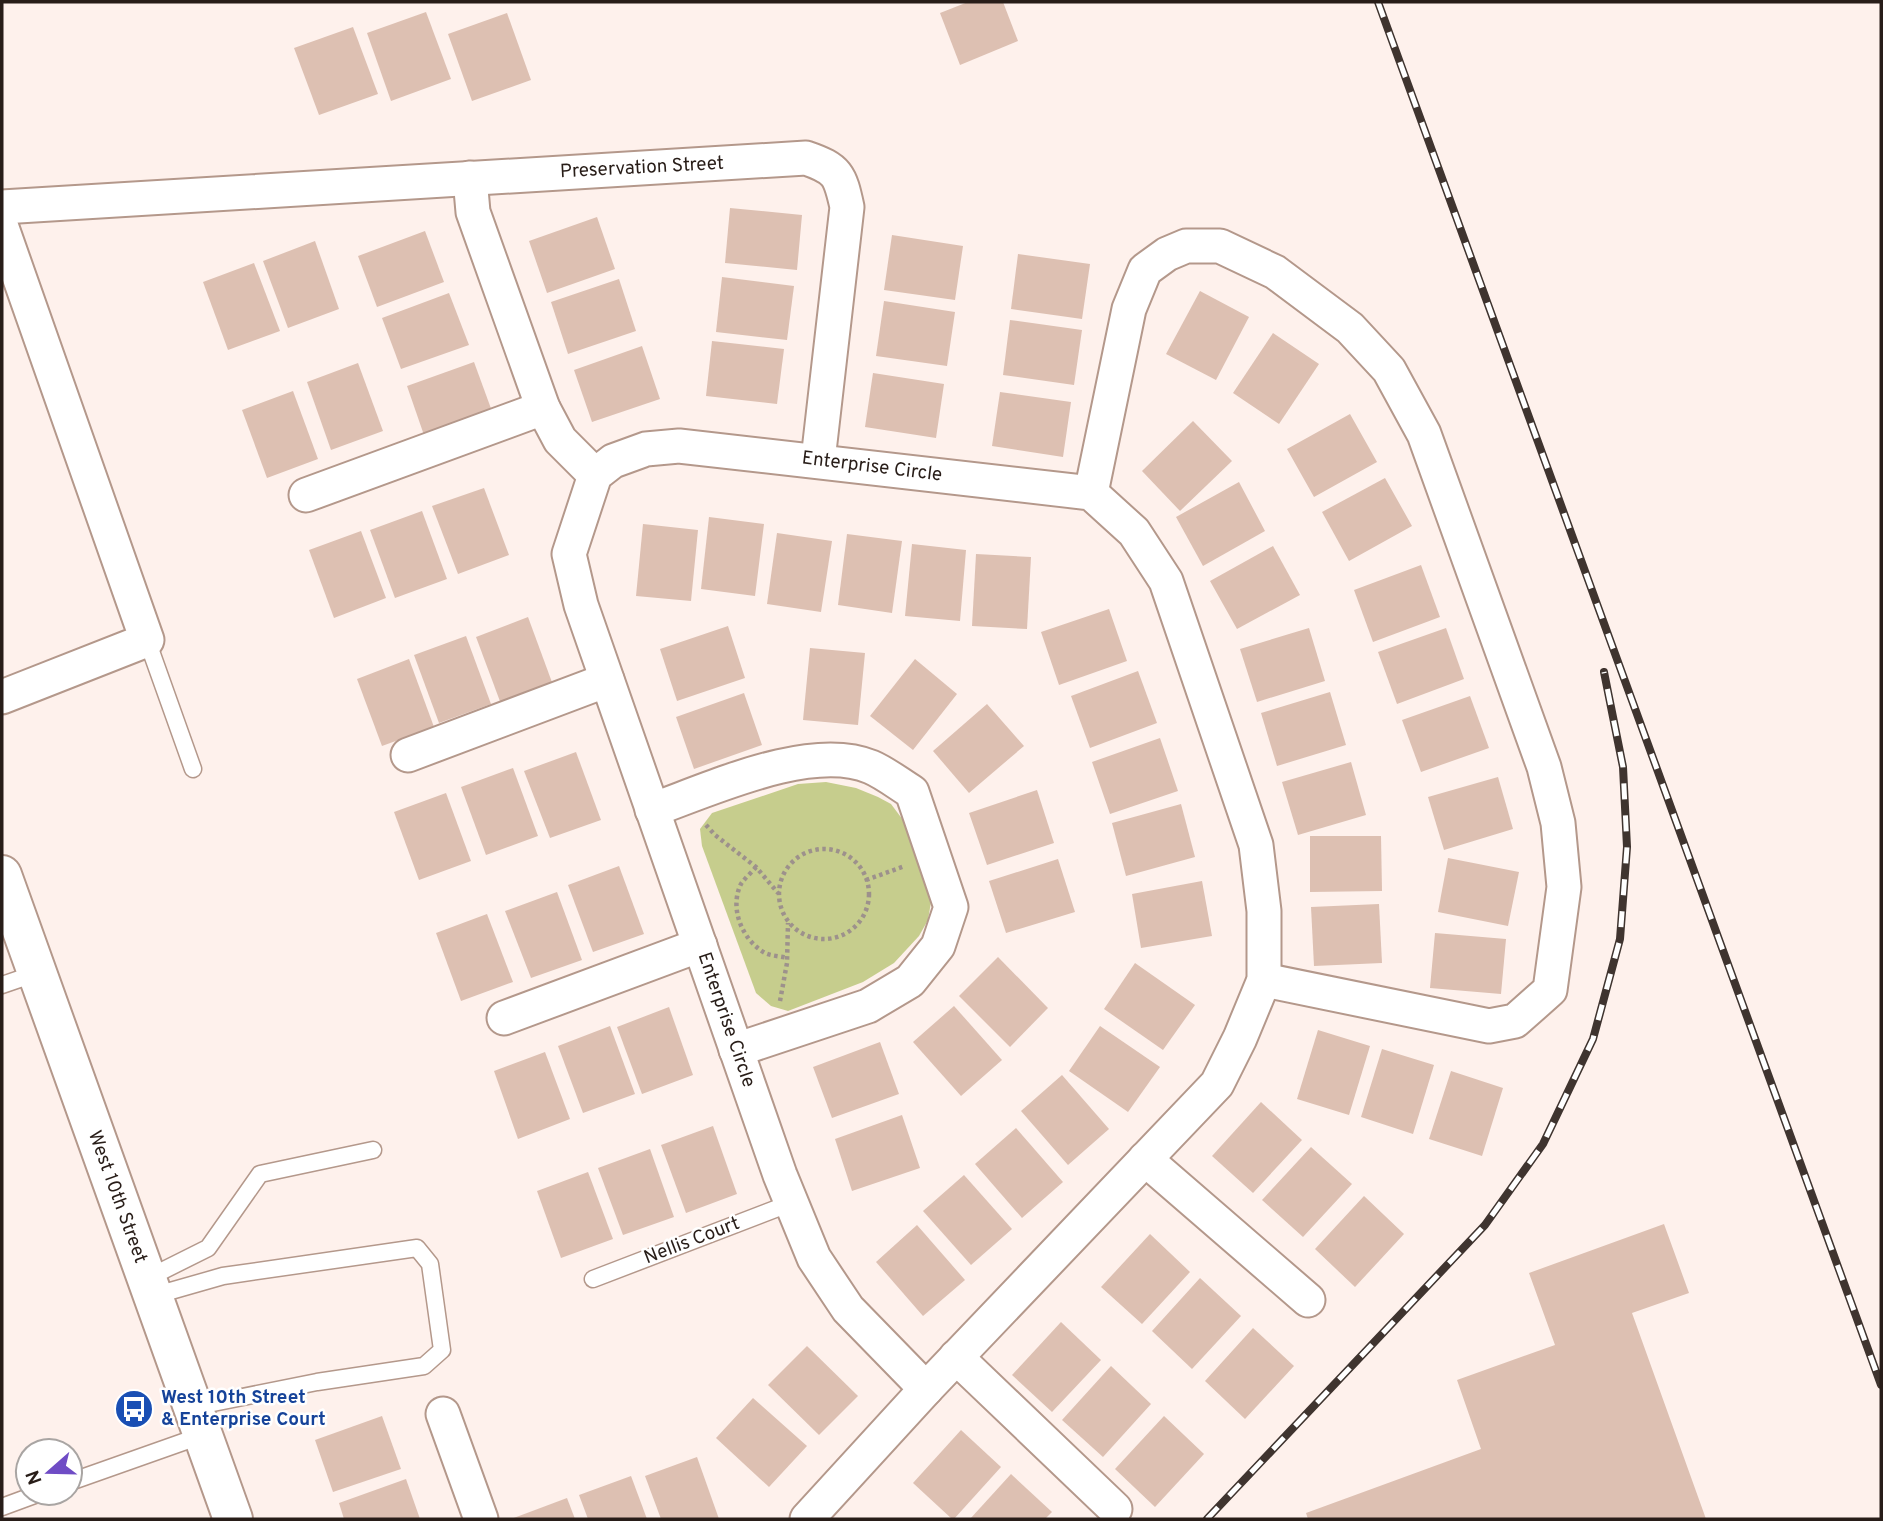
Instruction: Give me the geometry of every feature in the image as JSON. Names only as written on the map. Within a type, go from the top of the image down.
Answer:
[{"type":"main road","name":"West 10th Street","points":[[2,875],[19,979],[149,1287],[233,1519]]},
{"type":"street","name":"Preservation Street","points":[[2,207],[806,158],[828,166],[842,182],[847,207],[818,460]]},
{"type":"street","points":[[470,178],[473,212],[542,408],[560,440],[595,475]]},
{"type":"street","points":[[2,228],[147,640],[2,697]]},
{"type":"street","points":[[807,1519],[956,1357],[1217,1084],[1264,980],[1264,911],[1256,845],[1166,581],[1134,532],[1091,493],[1129,309],[1145,270],[1167,254],[1186,246],[1220,246],[1275,272],[1350,328],[1389,370],[1424,434],[1539,754],[1558,823],[1564,887],[1549,990],[1515,1021],[1489,1026],[1264,980]]},
{"type":"street","points":[[306,495],[542,408]]},
{"type":"street","name":"Enterprise Circle","points":[[926,1389],[848,1309],[814,1258],[791,1203],[652,810],[581,605],[569,554],[595,475],[613,461],[646,449],[679,446],[1091,493]]},
{"type":"street","points":[[408,755],[607,680]]},
{"type":"street","points":[[652,810],[776,766],[829,759],[870,766],[912,792],[951,906],[938,946],[910,981],[869,1006],[736,1050]]},
{"type":"street","points":[[504,1018],[700,945]]},
{"type":"street","points":[[1145,1159],[1308,1300]]},
{"type":"street","points":[[956,1357],[1115,1509]]},
{"type":"street","points":[[443,1415],[481,1519]]},
{"type":"lane","points":[[147,640],[193,769]]},
{"type":"lane","points":[[149,1287],[208,1248],[260,1174],[373,1150]]},
{"type":"lane","name":"Nellis Court","points":[[593,1279],[791,1203]]},
{"type":"lane","points":[[84,1475],[198,1421],[317,1381],[424,1366],[442,1350],[430,1264],[417,1248],[149,1287]]},
{"type":"path","points":[[694,795],[706,827],[756,867],[779,894]]},
{"type":"path","points":[[824,849],[837,851],[860,867],[869,894],[867,908],[860,921],[850,931],[825,940],[805,935],[788,922],[781,909],[779,894],[787,867],[810,851],[824,849]]},
{"type":"path","points":[[756,867],[741,884],[736,904],[739,922],[747,937],[765,953],[787,958]]},
{"type":"path","points":[[770,1039],[773,1018],[783,996],[788,922]]},
{"type":"green space","points":[[826,782],[856,788],[891,804],[903,820],[931,902],[928,920],[919,936],[894,963],[863,982],[788,1011],[771,1006],[756,993],[702,846],[700,829],[712,813],[798,784]]},
{"type":"building","points":[[968,2],[1003,2],[1018,41],[960,65],[940,13]]},
{"type":"building","points":[[426,12],[451,79],[391,101],[367,33]]},
{"type":"building","points":[[507,13],[531,80],[472,101],[448,34]]},
{"type":"building","points":[[353,27],[378,94],[319,115],[294,48]]},
{"type":"building","points":[[730,208],[802,215],[797,270],[725,263]]},
{"type":"building","points":[[597,217],[615,269],[547,293],[529,241]]},
{"type":"building","points":[[425,231],[444,282],[377,307],[358,256]]},
{"type":"building","points":[[892,235],[963,246],[955,300],[884,290]]},
{"type":"building","points":[[315,241],[339,309],[288,328],[263,261]]},
{"type":"building","points":[[1018,254],[1090,264],[1082,319],[1011,309]]},
{"type":"building","points":[[254,263],[280,331],[228,350],[203,282]]},
{"type":"building","points":[[722,277],[794,286],[787,340],[716,332]]},
{"type":"building","points":[[619,279],[636,331],[568,354],[551,302]]},
{"type":"building","points":[[1200,291],[1249,317],[1216,380],[1166,354]]},
{"type":"building","points":[[449,293],[469,345],[401,369],[382,318]]},
{"type":"building","points":[[884,301],[955,312],[947,366],[876,356]]},
{"type":"building","points":[[1010,320],[1082,330],[1074,385],[1003,375]]},
{"type":"building","points":[[1273,333],[1319,364],[1279,424],[1233,393]]},
{"type":"building","points":[[712,341],[784,349],[777,404],[706,396]]},
{"type":"building","points":[[642,346],[660,399],[592,422],[574,370]]},
{"type":"building","points":[[474,362],[493,414],[425,438],[407,386]]},
{"type":"building","points":[[358,363],[383,431],[331,450],[307,382]]},
{"type":"building","points":[[873,373],[944,384],[936,438],[865,427]]},
{"type":"building","points":[[293,391],[318,459],[267,478],[242,410]]},
{"type":"building","points":[[1000,392],[1071,402],[1063,457],[992,446]]},
{"type":"building","points":[[1350,414],[1377,462],[1314,497],[1287,449]]},
{"type":"building","points":[[1193,421],[1232,461],[1180,511],[1142,471]]},
{"type":"building","points":[[1385,478],[1412,526],[1349,561],[1322,512]]},
{"type":"building","points":[[1239,482],[1265,531],[1203,566],[1176,517]]},
{"type":"building","points":[[484,488],[509,555],[458,574],[432,506]]},
{"type":"building","points":[[422,511],[447,579],[395,598],[370,530]]},
{"type":"building","points":[[709,517],[764,524],[755,596],[701,589]]},
{"type":"building","points":[[643,524],[698,530],[691,601],[636,596]]},
{"type":"building","points":[[361,531],[386,598],[334,618],[309,550]]},
{"type":"building","points":[[777,533],[832,541],[821,612],[767,604]]},
{"type":"building","points":[[847,534],[902,541],[892,613],[838,605]]},
{"type":"building","points":[[912,544],[966,550],[960,621],[905,616]]},
{"type":"building","points":[[1273,546],[1300,595],[1237,629],[1210,581]]},
{"type":"building","points":[[976,554],[1031,557],[1027,629],[972,626]]},
{"type":"building","points":[[1421,565],[1440,617],[1373,642],[1354,590]]},
{"type":"building","points":[[1109,609],[1127,661],[1059,685],[1041,632]]},
{"type":"building","points":[[528,617],[553,685],[501,704],[476,637]]},
{"type":"building","points":[[728,626],[745,678],[677,701],[660,649]]},
{"type":"building","points":[[1309,628],[1325,681],[1257,702],[1240,649]]},
{"type":"building","points":[[1446,628],[1464,679],[1397,704],[1378,652]]},
{"type":"building","points":[[466,636],[491,704],[439,723],[414,655]]},
{"type":"building","points":[[810,648],[865,653],[858,725],[803,720]]},
{"type":"building","points":[[409,659],[434,727],[382,746],[357,679]]},
{"type":"building","points":[[915,659],[957,694],[913,750],[870,716]]},
{"type":"building","points":[[1138,671],[1157,723],[1090,748],[1071,696]]},
{"type":"building","points":[[1330,692],[1346,745],[1277,766],[1261,713]]},
{"type":"building","points":[[744,693],[762,745],[694,769],[676,717]]},
{"type":"building","points":[[1470,696],[1489,748],[1421,772],[1402,720]]},
{"type":"building","points":[[987,704],[1024,746],[969,793],[933,751]]},
{"type":"building","points":[[1160,738],[1178,791],[1110,814],[1092,762]]},
{"type":"building","points":[[576,752],[601,820],[550,838],[524,771]]},
{"type":"building","points":[[1351,762],[1366,815],[1298,835],[1282,782]]},
{"type":"building","points":[[513,768],[538,836],[486,855],[461,787]]},
{"type":"building","points":[[1498,777],[1513,829],[1444,850],[1428,797]]},
{"type":"building","points":[[1037,790],[1054,843],[987,865],[969,813]]},
{"type":"building","points":[[446,793],[471,861],[419,880],[394,812]]},
{"type":"building","points":[[1181,804],[1195,857],[1126,876],[1112,823]]},
{"type":"building","points":[[1310,836],[1381,836],[1382,891],[1310,892]]},
{"type":"building","points":[[1448,858],[1519,872],[1508,926],[1438,912]]},
{"type":"building","points":[[1058,859],[1075,912],[1006,933],[989,881]]},
{"type":"building","points":[[619,866],[644,934],[593,952],[568,885]]},
{"type":"building","points":[[1202,881],[1212,936],[1141,948],[1132,894]]},
{"type":"building","points":[[557,892],[582,960],[531,978],[505,911]]},
{"type":"building","points":[[1379,904],[1382,963],[1314,966],[1311,907]]},
{"type":"building","points":[[487,914],[513,982],[461,1001],[436,933]]},
{"type":"building","points":[[1435,933],[1506,939],[1501,994],[1430,988]]},
{"type":"building","points":[[998,957],[1048,1008],[1010,1047],[959,996]]},
{"type":"building","points":[[1135,963],[1195,1005],[1163,1050],[1104,1009]]},
{"type":"building","points":[[954,1006],[1002,1060],[961,1096],[913,1042]]},
{"type":"building","points":[[669,1007],[693,1075],[642,1094],[617,1027]]},
{"type":"building","points":[[610,1026],[635,1094],[583,1113],[558,1046]]},
{"type":"building","points":[[1100,1026],[1160,1067],[1128,1112],[1069,1071]]},
{"type":"building","points":[[1318,1030],[1370,1046],[1349,1115],[1297,1099]]},
{"type":"building","points":[[880,1042],[899,1094],[832,1118],[813,1067]]},
{"type":"building","points":[[1382,1049],[1434,1065],[1413,1134],[1361,1117]]},
{"type":"building","points":[[545,1052],[570,1119],[518,1139],[494,1071]]},
{"type":"building","points":[[1451,1071],[1503,1088],[1482,1156],[1429,1139]]},
{"type":"building","points":[[1062,1075],[1109,1129],[1068,1165],[1021,1111]]},
{"type":"building","points":[[1261,1102],[1302,1140],[1253,1193],[1212,1156]]},
{"type":"building","points":[[902,1115],[920,1168],[852,1191],[835,1139]]},
{"type":"building","points":[[713,1126],[737,1194],[686,1213],[661,1145]]},
{"type":"building","points":[[1016,1128],[1063,1182],[1022,1218],[975,1164]]},
{"type":"building","points":[[1311,1147],[1352,1184],[1303,1237],[1262,1200]]},
{"type":"building","points":[[650,1149],[674,1217],[623,1235],[598,1168]]},
{"type":"building","points":[[588,1172],[613,1239],[561,1258],[537,1191]]},
{"type":"building","points":[[964,1175],[1012,1229],[971,1265],[923,1211]]},
{"type":"building","points":[[1364,1196],[1404,1234],[1355,1287],[1315,1249]]},
{"type":"building","points":[[1664,1224],[1689,1293],[1632,1313],[1706,1519],[1308,1519],[1306,1513],[1481,1449],[1457,1380],[1555,1345],[1529,1273]]},
{"type":"building","points":[[917,1225],[965,1280],[923,1316],[876,1262]]},
{"type":"building","points":[[1150,1234],[1190,1272],[1142,1324],[1101,1287]]},
{"type":"building","points":[[1200,1278],[1241,1316],[1192,1369],[1152,1331]]},
{"type":"building","points":[[1061,1322],[1101,1360],[1052,1412],[1012,1375]]},
{"type":"building","points":[[1253,1328],[1294,1366],[1245,1419],[1205,1381]]},
{"type":"building","points":[[807,1346],[858,1396],[819,1435],[768,1385]]},
{"type":"building","points":[[1111,1366],[1151,1404],[1103,1457],[1062,1420]]},
{"type":"building","points":[[753,1398],[807,1446],[769,1487],[716,1438]]},
{"type":"building","points":[[382,1416],[401,1469],[333,1492],[315,1440]]},
{"type":"building","points":[[1164,1416],[1204,1454],[1155,1507],[1115,1469]]},
{"type":"building","points":[[961,1430],[1001,1467],[952,1519],[913,1483]]},
{"type":"building","points":[[697,1457],[719,1519],[661,1519],[645,1476]]},
{"type":"building","points":[[1011,1474],[1052,1512],[1045,1519],[970,1519]]},
{"type":"building","points":[[631,1476],[647,1519],[588,1519],[579,1495]]},
{"type":"building","points":[[406,1479],[420,1519],[344,1519],[339,1503]]},
{"type":"building","points":[[567,1498],[575,1519],[511,1519]]},
{"type":"railway","points":[[1378,2],[1881,1385]]},
{"type":"railway","points":[[1207,1519],[1485,1225],[1543,1144],[1593,1039],[1620,939],[1627,847],[1623,767],[1604,672]]},
{"type":"place","name":"West 10th Street & Enterprise Court","points":[[134,1409]]}]
